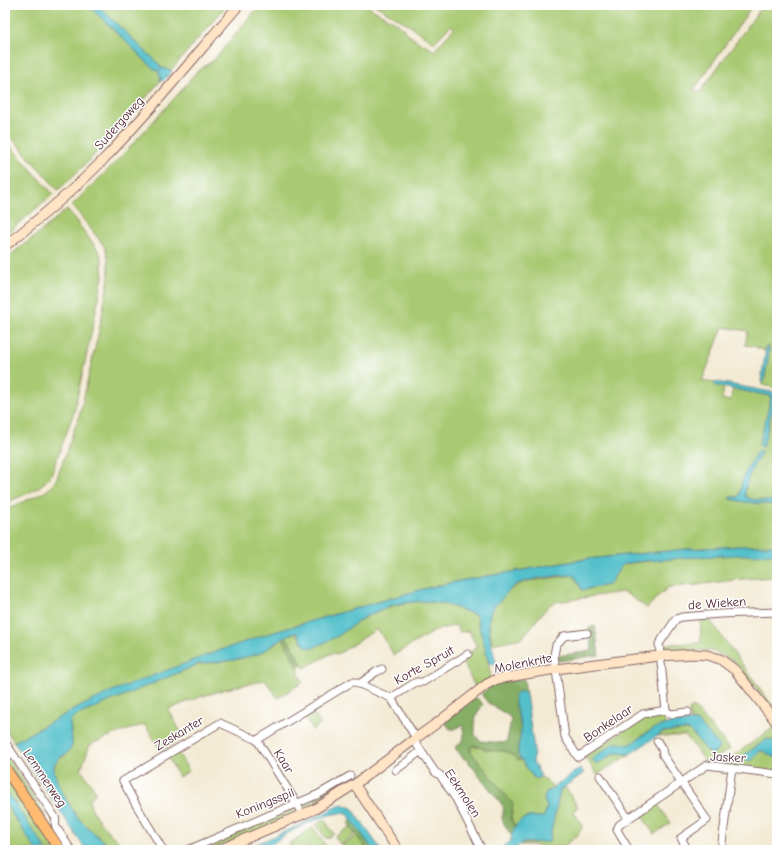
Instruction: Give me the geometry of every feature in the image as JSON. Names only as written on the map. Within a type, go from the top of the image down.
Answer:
[{"type":"main road","points":[[5,768],[60,850]]},
{"type":"street","name":"Sudergoweg","points":[[5,246],[62,199],[103,160],[144,116],[239,5]]},
{"type":"street","name":"de Wieken","points":[[659,656],[658,644],[676,619],[682,617],[720,614],[777,612]]},
{"type":"street","points":[[556,669],[554,655],[556,645],[564,636],[587,633]]},
{"type":"street","name":"Korte Spruit","points":[[391,698],[416,682],[423,682],[468,654]]},
{"type":"street","name":"Molenkrite","points":[[355,784],[437,723],[486,684],[497,679],[556,669],[659,656],[695,654],[707,655],[720,659],[735,670],[776,720]]},
{"type":"street","points":[[659,656],[666,710],[670,714],[688,712]]},
{"type":"street","points":[[359,684],[382,669]]},
{"type":"street","name":"Bonkelaar","points":[[556,669],[565,737],[578,757],[643,714],[666,710]]},
{"type":"street","points":[[257,740],[348,683],[352,682],[391,698],[415,739]]},
{"type":"street","name":"Zeskanter","points":[[163,850],[123,781],[220,723],[257,740]]},
{"type":"street","name":"Eekmolen","points":[[415,739],[435,772],[440,775],[456,800],[482,850]]},
{"type":"street","name":"Kaar","points":[[257,740],[297,804],[302,815]]},
{"type":"street","points":[[657,741],[663,754],[707,820],[681,838],[688,850]]},
{"type":"street","name":"Lemmerweg","points":[[5,742],[55,817],[56,827],[71,850]]},
{"type":"street","points":[[396,770],[421,751]]},
{"type":"street","name":"Jasker","points":[[629,850],[617,830],[619,825],[707,765],[777,774]]},
{"type":"street","points":[[721,850],[732,768]]},
{"type":"street","name":"Koningsspil","points":[[188,850],[319,794],[350,776]]},
{"type":"street","points":[[600,776],[628,818]]},
{"type":"street","points":[[355,784],[398,850]]},
{"type":"street","name":"Koningsspil","points":[[219,850],[315,809],[355,784]]},
{"type":"green space","points":[[5,5],[88,5],[153,68],[160,71],[161,80],[149,95],[99,151],[58,190],[5,132]]},
{"type":"green space","points":[[97,5],[227,5],[171,70],[161,69],[157,62]]},
{"type":"green space","points":[[260,5],[367,5],[393,21],[403,28],[406,33],[434,51],[454,28],[451,25],[434,43],[409,25],[375,5],[753,5],[694,90],[700,92],[763,5],[777,5],[777,388],[762,385],[764,382],[769,347],[766,347],[765,351],[753,346],[745,345],[748,331],[723,327],[702,381],[715,383],[716,386],[724,387],[722,399],[730,401],[733,389],[771,396],[763,446],[775,400],[777,399],[777,502],[750,499],[745,496],[745,490],[752,468],[761,453],[758,450],[748,467],[739,496],[730,497],[730,499],[777,505],[777,545],[687,549],[586,559],[459,581],[423,589],[271,633],[218,651],[112,692],[73,710],[14,742],[5,728],[5,510],[45,492],[52,486],[57,478],[80,413],[99,331],[109,278],[106,250],[72,205],[128,149],[181,91],[196,72],[214,60]]},
{"type":"green space","points":[[5,141],[53,194],[5,235]]},
{"type":"green space","points":[[67,209],[100,253],[102,260],[103,277],[92,330],[74,412],[51,475],[36,489],[5,503],[5,259],[38,234]]},
{"type":"green space","points":[[777,554],[777,577],[742,579],[669,587],[647,608],[622,592],[556,602],[545,610],[522,638],[492,644],[489,628],[489,615],[494,606],[511,589],[528,581],[574,575],[582,590],[608,585],[622,565],[630,563],[724,555]]},
{"type":"green space","points":[[424,601],[445,604],[476,615],[485,646],[491,678],[476,688],[461,659],[477,647],[469,631],[460,632],[456,625],[437,630],[394,655],[377,629],[338,654],[332,653],[304,668],[286,636],[294,633],[302,642],[338,636],[360,620],[382,609],[403,603]]},
{"type":"green space","points":[[701,620],[710,620],[777,712],[775,713],[734,661],[711,651],[696,650],[664,653],[664,644],[700,643]]},
{"type":"green space","points":[[595,626],[599,655],[558,661],[557,656],[592,651],[589,628]]},
{"type":"green space","points":[[286,636],[302,665],[298,667],[283,638]]},
{"type":"green space","points":[[283,638],[300,671],[298,672],[303,682],[278,698],[265,680],[226,689],[169,709],[184,737],[161,751],[146,726],[143,725],[115,734],[92,744],[89,747],[81,770],[95,791],[95,794],[89,800],[91,807],[104,827],[127,850],[113,850],[81,821],[64,795],[57,779],[54,767],[55,764],[69,751],[72,740],[70,721],[75,716],[199,664],[234,660],[258,654]]},
{"type":"green space","points":[[524,679],[526,694],[524,692],[518,751],[518,755],[522,760],[518,760],[504,751],[488,750],[474,746],[471,748],[471,752],[513,804],[511,818],[515,827],[511,835],[502,819],[503,806],[467,760],[463,758],[455,748],[464,737],[462,725],[455,729],[450,729],[444,721],[476,697],[483,704],[475,720],[475,735],[481,741],[504,743],[507,740],[511,720],[509,716],[488,703],[481,694],[494,684]]},
{"type":"green space","points":[[316,705],[319,709],[313,713],[321,724],[313,730],[304,717],[298,721],[296,718]]},
{"type":"green space","points":[[694,707],[730,749],[707,764],[686,736],[657,736],[663,732],[687,730],[690,731],[711,755],[720,748],[698,722],[691,720],[689,710]]},
{"type":"green space","points":[[659,715],[664,717],[665,725],[660,726],[642,736],[629,745],[621,743],[597,765],[614,753],[630,754],[597,775],[585,756],[643,718]]},
{"type":"green space","points":[[776,726],[777,745],[771,740],[767,739],[744,755],[746,760],[753,760],[757,754],[762,751],[773,757],[777,757],[777,773],[720,765]]},
{"type":"green space","points":[[472,746],[488,750],[507,752],[518,760],[522,760],[533,777],[540,776],[554,787],[546,792],[544,800],[547,807],[544,817],[534,817],[517,824],[515,827],[511,818],[513,808],[471,752]]},
{"type":"green space","points":[[177,751],[189,771],[179,777],[167,756]]},
{"type":"green space","points":[[5,754],[45,814],[42,817],[5,762]]},
{"type":"green space","points":[[5,774],[56,850],[46,850],[5,789]]},
{"type":"green space","points":[[351,776],[353,779],[323,799],[303,809],[301,808],[300,806]]},
{"type":"green space","points":[[565,787],[578,807],[573,811],[583,826],[577,836],[558,850],[549,850],[535,845],[520,845],[522,843],[549,842],[560,790]]},
{"type":"green space","points":[[5,803],[36,850],[5,850]]},
{"type":"green space","points":[[658,805],[671,823],[654,834],[642,816]]},
{"type":"green space","points":[[295,808],[297,812],[292,816],[212,850],[195,850]]},
{"type":"green space","points":[[324,819],[334,834],[326,839],[316,825]]},
{"type":"green space","points":[[352,820],[373,850],[367,850],[348,823]]},
{"type":"green space","points":[[313,827],[329,850],[293,850],[289,844]]},
{"type":"green space","points":[[350,827],[355,834],[341,845],[335,837]]},
{"type":"green space","points":[[357,835],[367,850],[336,850]]},
{"type":"water","points":[[88,5],[97,5],[157,62],[161,69],[171,70],[172,71],[168,76],[166,76],[167,77],[163,81],[160,80],[161,76],[158,73],[160,71],[153,68]]},
{"type":"water","points":[[767,346],[769,348],[768,360],[764,382],[762,383],[761,382]]},
{"type":"water","points":[[717,382],[777,393],[777,399],[775,400],[762,447],[759,445],[771,396],[716,386],[714,383]]},
{"type":"water","points":[[758,450],[761,451],[761,453],[752,468],[745,490],[745,496],[750,499],[777,502],[777,505],[745,502],[729,498],[739,496],[748,467]]},
{"type":"water","points":[[777,545],[777,554],[734,555],[642,561],[622,565],[608,585],[582,590],[574,575],[526,581],[514,586],[493,607],[491,612],[489,632],[496,663],[492,665],[489,663],[476,615],[445,604],[424,601],[403,603],[392,605],[375,612],[360,620],[338,636],[313,648],[305,646],[298,634],[292,633],[258,654],[234,660],[199,664],[75,716],[70,721],[72,746],[68,752],[55,763],[55,772],[60,787],[77,817],[113,850],[86,850],[14,742],[112,691],[218,651],[271,633],[423,589],[459,581],[586,559],[687,549]]},
{"type":"water","points":[[523,691],[526,694],[534,749],[533,762],[540,774],[540,777],[537,778],[533,777],[518,755],[521,729],[515,698],[516,694]]},
{"type":"water","points":[[685,721],[698,722],[720,748],[711,755],[690,731],[663,732],[630,754],[614,753],[597,765],[592,759],[614,743],[629,745],[647,732],[657,727]]},
{"type":"water","points":[[767,739],[771,740],[777,745],[777,757],[761,751],[757,753],[754,758],[748,761],[744,757],[744,755]]},
{"type":"water","points":[[580,768],[584,773],[560,790],[549,842],[522,843],[513,850],[499,850],[511,841],[515,826],[524,818],[544,817],[547,807],[544,800],[545,794]]},
{"type":"water","points":[[5,789],[46,850],[36,850],[5,803]]},
{"type":"water","points":[[342,805],[353,809],[381,850],[373,850],[348,815],[343,813],[326,816],[307,823],[283,836],[262,850],[243,850],[302,824],[338,806]]}]
